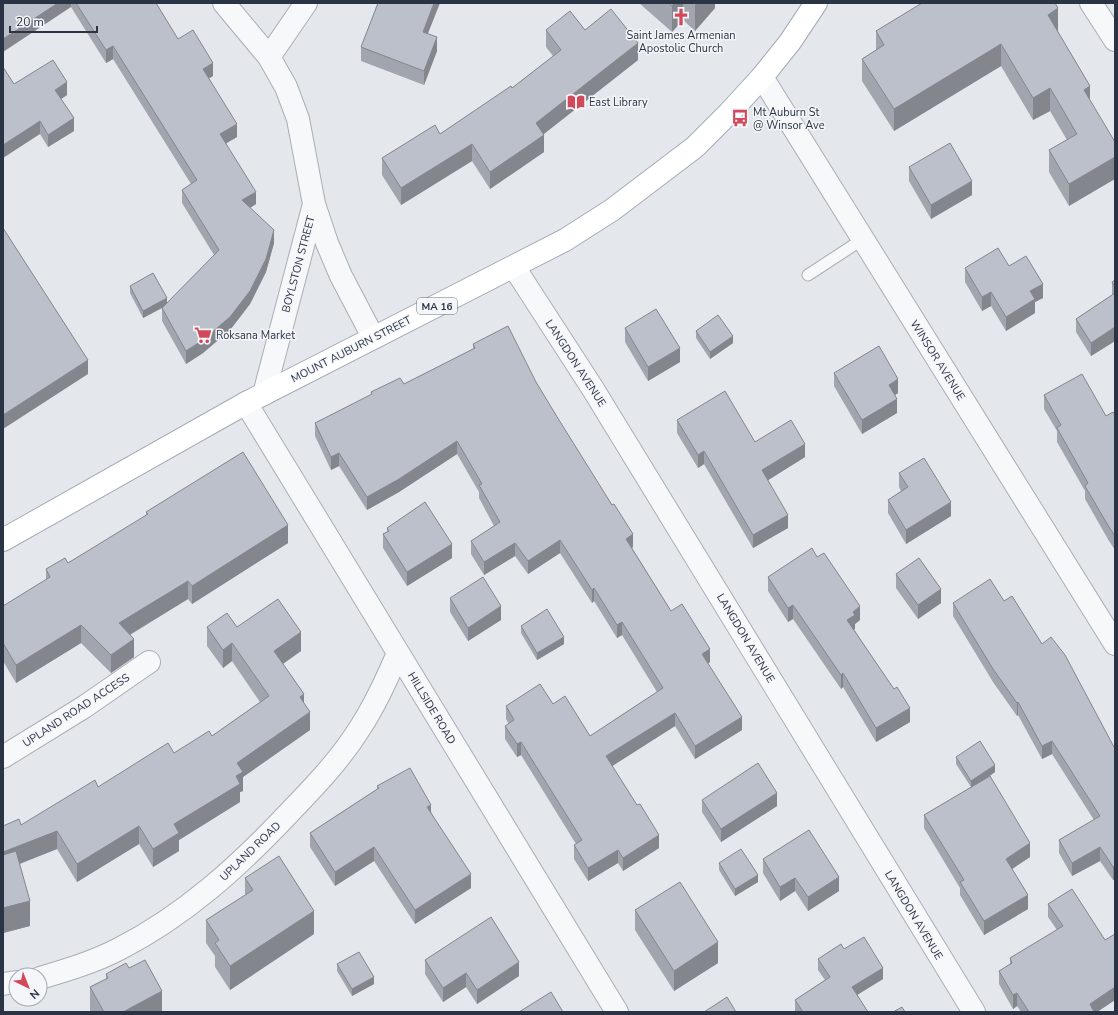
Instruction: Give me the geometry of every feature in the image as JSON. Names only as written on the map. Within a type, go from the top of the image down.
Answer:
[{"type":"main road","name":"MOUNT AUBURN STREET","points":[[4,538],[255,399],[373,337],[566,240],[612,210],[655,179],[695,147],[729,113],[762,77],[790,42],[816,3]]},
{"type":"street","name":"BOYLSTON STREET","points":[[224,3],[269,57],[286,87],[298,119],[314,204],[327,243],[341,276],[373,337]]},
{"type":"street","points":[[269,57],[306,3]]},
{"type":"street","points":[[1091,3],[1115,40]]},
{"type":"street","name":"WINSOR AVENUE","points":[[762,77],[1115,644]]},
{"type":"street","name":"BOYLSTON STREET","points":[[255,399],[314,204]]},
{"type":"street","name":"LANGDON AVENUE","points":[[514,267],[593,389],[974,1012]]},
{"type":"street","name":"HILLSIDE ROAD","points":[[255,399],[398,653],[618,1012]]},
{"type":"street","name":"UPLAND ROAD","points":[[48,976],[77,967],[119,949],[157,927],[195,901],[230,872],[266,838],[332,766],[360,728],[383,687],[398,653]]},
{"type":"street","name":"UPLAND ROAD ACCESS","points":[[3,757],[84,707],[149,662]]},
{"type":"lane","points":[[808,275],[863,239]]},
{"type":"building","points":[[4,3],[58,3],[3,39]]},
{"type":"building","points":[[76,3],[156,3],[178,39],[193,30],[213,63],[203,69],[237,124],[220,134],[256,192],[242,200],[274,230],[266,259],[250,291],[230,317],[203,340],[186,351],[162,308],[219,250],[182,190],[197,180],[113,46],[106,50]]},
{"type":"building","points":[[378,3],[434,3],[423,32],[437,37],[424,71],[361,47]]},
{"type":"building","points":[[922,3],[1055,3],[1058,8],[1048,15],[1090,86],[1084,90],[1115,142],[1115,157],[1069,184],[1049,150],[1077,134],[1050,88],[1033,98],[1001,44],[894,109],[862,59],[884,45],[876,31]]},
{"type":"building","points":[[611,9],[638,43],[536,123],[544,135],[490,172],[472,144],[401,188],[382,158],[435,125],[440,134],[511,86],[512,88],[561,50],[546,30],[570,11],[585,30]]},
{"type":"building","points":[[53,60],[67,82],[55,90],[74,118],[48,135],[40,121],[3,145],[3,67],[14,84]]},
{"type":"building","points":[[950,143],[972,181],[931,205],[909,167]]},
{"type":"building","points":[[3,228],[88,360],[3,415]]},
{"type":"building","points":[[998,248],[1009,266],[1026,256],[1043,284],[1030,291],[1035,299],[1006,317],[991,292],[982,297],[965,268]]},
{"type":"building","points":[[153,273],[167,298],[143,311],[130,286]]},
{"type":"building","points":[[1115,280],[1115,287],[1112,282]]},
{"type":"building","points":[[1115,293],[1115,327],[1091,343],[1076,319]]},
{"type":"building","points":[[656,309],[680,348],[648,367],[625,328]]},
{"type":"building","points":[[718,315],[733,336],[710,352],[696,331]]},
{"type":"building","points":[[508,326],[536,382],[612,505],[614,504],[633,534],[626,539],[671,611],[682,604],[710,649],[702,654],[742,717],[695,746],[675,713],[606,756],[637,805],[640,804],[659,835],[623,858],[618,850],[588,868],[574,845],[582,840],[521,742],[517,744],[505,726],[514,720],[506,706],[540,684],[553,704],[565,696],[590,736],[663,688],[622,622],[617,625],[594,588],[592,590],[560,540],[528,561],[515,543],[484,562],[471,541],[500,522],[479,485],[482,484],[457,441],[399,479],[367,497],[339,453],[331,457],[315,423],[400,378],[404,384],[475,348],[473,344]]},
{"type":"building","points":[[879,346],[898,379],[889,385],[897,399],[862,420],[834,373]]},
{"type":"building","points":[[1082,374],[1106,416],[1113,412],[1115,415],[1115,536],[1085,486],[1088,483],[1057,428],[1061,425],[1044,395]]},
{"type":"building","points":[[725,391],[755,442],[791,420],[805,444],[762,470],[788,515],[753,535],[704,451],[698,455],[677,420]]},
{"type":"building","points":[[243,452],[288,525],[192,586],[188,581],[119,623],[134,639],[111,655],[81,625],[16,665],[3,643],[3,606],[50,577],[46,569],[65,558],[68,563],[148,514],[146,512]]},
{"type":"building","points":[[924,458],[951,502],[906,530],[888,500],[908,487],[899,473]]},
{"type":"building","points":[[425,502],[452,544],[407,572],[383,534],[389,531],[387,528]]},
{"type":"building","points":[[812,548],[817,557],[824,553],[860,606],[853,612],[855,615],[847,620],[894,689],[897,687],[910,708],[876,728],[843,673],[841,675],[793,605],[788,608],[768,577]]},
{"type":"building","points":[[919,558],[941,589],[918,605],[896,574]]},
{"type":"building","points":[[483,577],[501,606],[468,628],[450,598]]},
{"type":"building","points":[[990,579],[1004,601],[1012,596],[1042,644],[1051,637],[1065,655],[1114,747],[1115,746],[1115,865],[1113,867],[1100,847],[1072,863],[1059,840],[1100,816],[1052,741],[1042,746],[1018,702],[1017,703],[993,669],[953,603]]},
{"type":"building","points":[[278,599],[301,632],[274,651],[304,694],[300,697],[310,712],[237,763],[243,772],[236,776],[240,784],[174,824],[179,833],[153,849],[139,826],[77,864],[57,831],[3,852],[3,826],[19,819],[21,825],[95,780],[98,787],[168,743],[174,753],[209,731],[212,736],[269,696],[232,643],[223,650],[207,627],[227,613],[237,627]]},
{"type":"building","points":[[547,609],[564,637],[537,653],[521,626]]},
{"type":"building","points":[[980,741],[995,765],[971,781],[956,757]]},
{"type":"building","points":[[758,763],[777,793],[721,829],[702,800]]},
{"type":"building","points":[[410,768],[431,805],[427,807],[471,874],[415,910],[374,847],[335,872],[310,833],[379,788],[377,786]]},
{"type":"building","points":[[990,776],[1030,843],[1006,859],[1028,895],[984,921],[960,882],[964,880],[924,815]]},
{"type":"building","points":[[809,830],[839,877],[808,897],[795,878],[780,887],[763,859]]},
{"type":"building","points":[[741,849],[758,875],[735,889],[719,863]]},
{"type":"building","points":[[16,851],[30,901],[3,908],[3,855]]},
{"type":"building","points":[[279,856],[314,911],[230,966],[215,943],[219,940],[206,920],[253,890],[245,878]]},
{"type":"building","points":[[680,882],[718,942],[674,971],[635,910]]},
{"type":"building","points":[[1072,889],[1105,940],[1115,934],[1115,987],[1090,1004],[1094,1012],[1029,1012],[1017,993],[1013,995],[999,971],[1012,963],[1010,958],[1063,926],[1048,904]]},
{"type":"building","points":[[491,917],[519,962],[477,990],[466,973],[443,988],[425,960]]},
{"type":"building","points":[[864,937],[883,968],[852,987],[868,1012],[803,1012],[795,1000],[830,977],[818,959],[841,944],[844,949]]},
{"type":"building","points":[[359,952],[374,977],[352,989],[337,964]]},
{"type":"building","points":[[145,960],[162,991],[123,1012],[104,1012],[90,987],[108,978],[106,974],[126,963],[129,968]]},
{"type":"building","points":[[551,992],[563,1012],[519,1012]]},
{"type":"building","points":[[727,997],[736,1012],[704,1012]]},
{"type":"building","points":[[902,1007],[905,1012],[893,1012]]},
{"type":"place","name":"Saint James Armenian Apostolic Church","points":[[681,17]]},
{"type":"place","name":"East Library","points":[[576,102]]},
{"type":"place","name":"Mt Auburn St @ Winsor Ave","points":[[740,118]]},
{"type":"place","name":"Roksana Market","points":[[203,335]]}]
